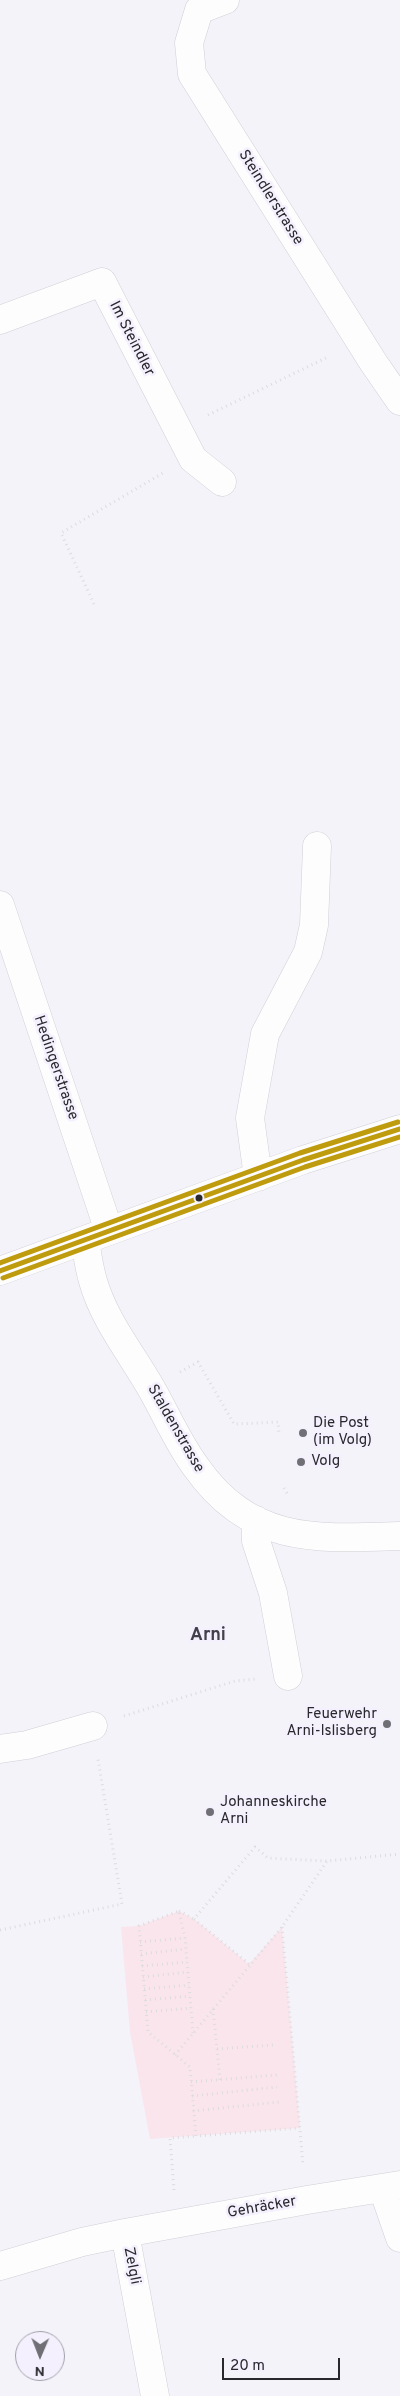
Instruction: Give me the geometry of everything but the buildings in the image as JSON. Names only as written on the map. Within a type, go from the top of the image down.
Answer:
[{"type":"street","name":"Steindlerstrasse","points":[[225,0],[199,10],[189,43],[192,74],[400,401]]},
{"type":"street","name":"Im Steindler","points":[[0,320],[102,282],[193,459],[222,482]]},
{"type":"street","points":[[258,1177],[250,1118],[265,1034],[308,952],[314,925],[316,846]]},
{"type":"street","name":"Hedingerstrasse","points":[[0,905],[97,1236]]},
{"type":"street","points":[[0,1271],[303,1160],[400,1129]]},
{"type":"street","name":"Staldenstrasse","points":[[97,1236],[93,1280],[104,1309],[195,1466],[221,1499],[256,1520],[281,1531],[303,1536],[331,1538],[400,1536]]},
{"type":"street","points":[[256,1520],[256,1541],[273,1593],[288,1676]]},
{"type":"street","points":[[0,1749],[27,1745],[93,1726]]},
{"type":"street","points":[[392,2187],[400,2238]]},
{"type":"street","name":"Gehräcker","points":[[125,2233],[307,2200],[392,2187]]},
{"type":"street","name":"Zelgli","points":[[0,2266],[82,2242],[125,2233],[155,2396]]},
{"type":"path","points":[[177,430],[360,340]]},
{"type":"path","points":[[94,604],[61,533],[154,477],[193,459]]},
{"type":"path","points":[[150,1386],[198,1362],[234,1424],[278,1422],[279,1434]]},
{"type":"path","points":[[0,1930],[122,1904],[93,1726],[235,1681],[288,1676]]},
{"type":"path","points":[[194,1919],[256,1846],[268,1858],[327,1861],[400,1854]]},
{"type":"path","points":[[175,2055],[249,1964],[282,1927],[327,1861]]},
{"type":"path","points":[[179,1911],[185,1938],[193,2033]]},
{"type":"path","points":[[196,2136],[190,2067],[148,2032],[139,1926],[179,1911],[194,1919],[249,1964]]},
{"type":"path","points":[[282,1927],[307,2200]]},
{"type":"path","points":[[140,1942],[185,1938]]},
{"type":"path","points":[[141,1954],[186,1949]]},
{"type":"path","points":[[142,1966],[187,1962]]},
{"type":"path","points":[[143,1978],[188,1972]]},
{"type":"path","points":[[144,1989],[189,1985]]},
{"type":"path","points":[[145,2000],[190,1996]]},
{"type":"path","points":[[146,2012],[191,2008]]},
{"type":"path","points":[[212,2009],[220,2080]]},
{"type":"path","points":[[217,2050],[273,2045]]},
{"type":"path","points":[[191,2082],[277,2075]]},
{"type":"path","points":[[192,2096],[277,2087]]},
{"type":"path","points":[[193,2111],[279,2102]]},
{"type":"path","points":[[175,2193],[170,2138],[300,2128]]},
{"type":"shaded area","points":[[179,1911],[194,1919],[249,1964],[282,1927],[300,2128],[150,2139],[130,2032],[121,1927],[139,1926]]},
{"type":"transit line","points":[[0,1263],[300,1153],[398,1122]]},
{"type":"transit line","points":[[0,1271],[303,1160],[400,1129]]},
{"type":"transit line","points":[[3,1278],[305,1167],[400,1137]]},
{"type":"place","name":"Die Post (im Volg)","points":[[303,1433]]},
{"type":"place","name":"Volg","points":[[301,1462]]},
{"type":"place","name":"Feuerwehr Arni-Islisberg","points":[[387,1724]]},
{"type":"place","name":"Johanneskirche Arni","points":[[210,1812]]},
{"type":"district","name":"Arni","points":[[208,1636]]}]
